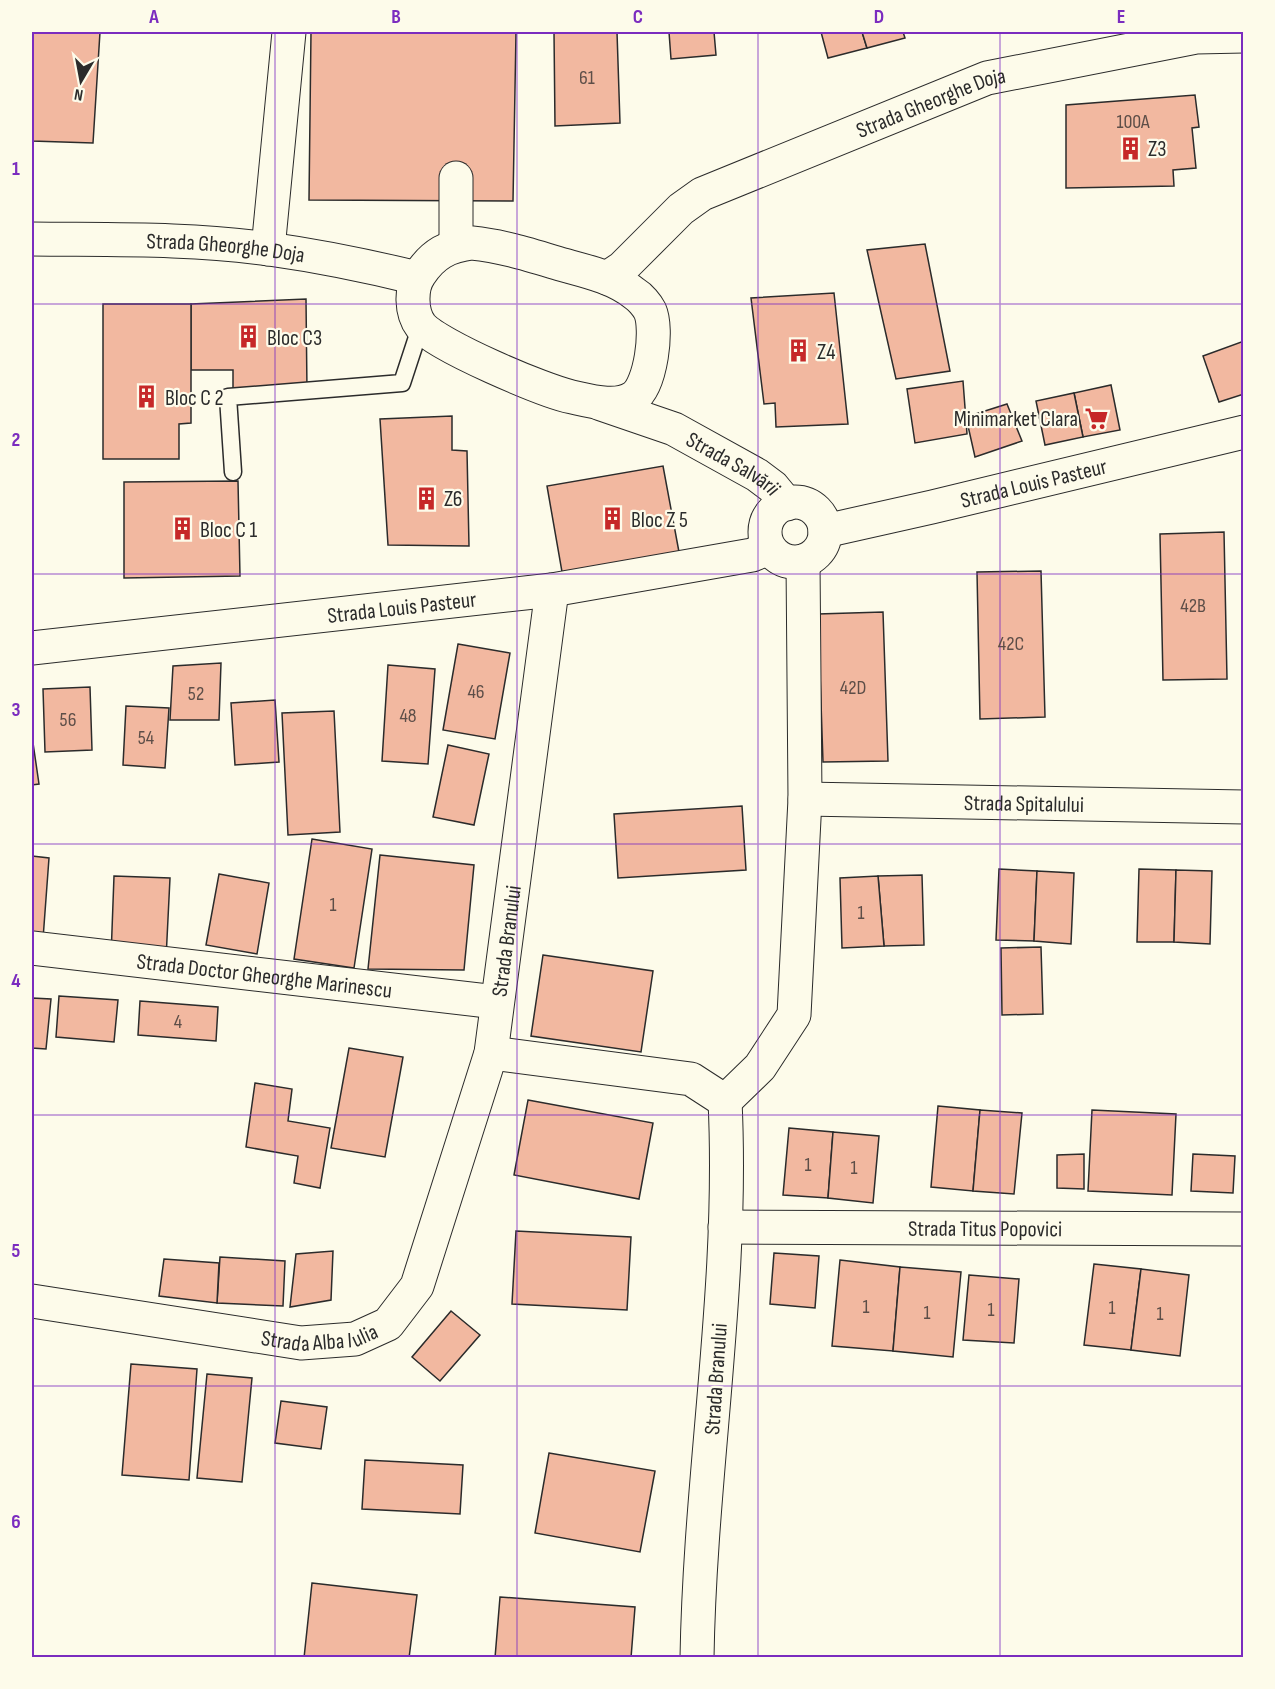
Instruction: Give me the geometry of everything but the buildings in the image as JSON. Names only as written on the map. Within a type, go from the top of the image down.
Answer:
[{"type":"street","points":[[268,249],[289,32]]},
{"type":"street","name":"Strada Gheorghe Doja","points":[[607,278],[622,268],[681,209],[702,194],[987,78],[1196,38],[1244,36]]},
{"type":"street","points":[[456,178],[456,245]]},
{"type":"street","name":"Strada Gheorghe Doja","points":[[32,239],[199,242],[268,249],[363,265],[417,278]]},
{"type":"street","points":[[647,244],[643,274],[644,288],[650,310],[654,333],[652,357],[634,396],[616,403],[595,402],[560,394],[516,377],[434,338],[421,325],[414,310],[417,278],[426,264],[442,250],[472,243],[498,246],[607,278],[636,294],[650,310]]},
{"type":"street","points":[[647,372],[654,398],[674,429]]},
{"type":"street","name":"Strada Salvării","points":[[595,402],[674,429],[757,475],[773,487],[787,504]]},
{"type":"street","name":"Strada Louis Pasteur","points":[[825,531],[944,505],[1244,432]]},
{"type":"street","points":[[800,503],[810,506],[818,512],[825,531],[820,550],[813,557],[794,563],[784,561],[770,548],[766,539],[768,520],[773,512],[787,504],[800,503]]},
{"type":"street","name":"Strada Louis Pasteur","points":[[32,648],[552,590],[752,555],[770,548]]},
{"type":"street","points":[[491,1053],[691,1079],[725,1101],[759,1067],[794,1015],[806,799],[803,561]]},
{"type":"street","name":"Strada Branului","points":[[491,1053],[552,590]]},
{"type":"street","name":"Strada Spitalului","points":[[806,799],[1244,807]]},
{"type":"street","name":"Strada Doctor Gheorghe Marinescu","points":[[32,948],[496,1002]]},
{"type":"street","name":"Strada Alba Iulia","points":[[32,1301],[301,1343],[356,1339],[388,1324],[417,1286],[491,1053]]},
{"type":"street","name":"Strada Branului","points":[[697,1658],[725,1227],[727,1155],[725,1101]]},
{"type":"street","name":"Strada Titus Popovici","points":[[725,1227],[1244,1229]]},
{"type":"lane","points":[[233,472],[228,397],[402,383],[421,325]]},
{"type":"place","name":"Z3","points":[[1130,148]]},
{"type":"place","name":"Bloc C3","points":[[249,337]]},
{"type":"place","name":"Z4","points":[[799,351]]},
{"type":"place","name":"Bloc C 2","points":[[147,397]]},
{"type":"place","name":"Minimarket Clara","points":[[1096,418]]},
{"type":"place","name":"Z6","points":[[426,498]]},
{"type":"place","name":"Bloc Z 5","points":[[613,519]]},
{"type":"place","name":"Bloc C 1","points":[[182,529]]}]
